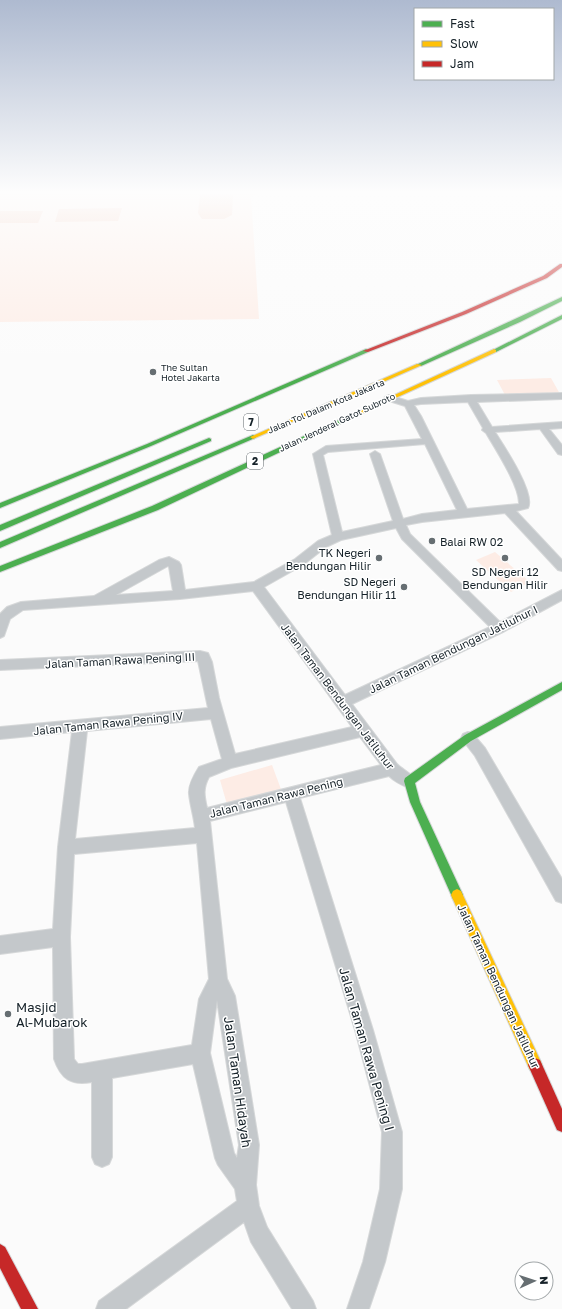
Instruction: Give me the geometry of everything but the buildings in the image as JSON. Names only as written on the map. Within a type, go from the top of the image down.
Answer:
[{"type":"main road","points":[[0,506],[357,354],[464,313],[545,277],[562,265]]},
{"type":"main road","name":"Jalan Tol Dalam Kota Jakarta","points":[[0,545],[341,400],[518,321],[562,299]]},
{"type":"main road","name":"Jalan Jenderal Gatot Subroto","points":[[0,569],[32,555],[154,508],[389,398],[509,345],[562,317]]},
{"type":"main road","points":[[192,425],[211,424],[294,392]]},
{"type":"main road","points":[[277,437],[341,400]]},
{"type":"main road","points":[[0,528],[216,437]]},
{"type":"main road","points":[[32,555],[83,526]]},
{"type":"main road","points":[[410,781],[468,738],[561,689]]},
{"type":"main road","name":"Jalan Taman Bendungan Jatiluhur","points":[[410,781],[415,802],[562,1125]]},
{"type":"main road","points":[[0,1252],[30,1309]]},
{"type":"street","points":[[389,398],[408,404],[421,401],[471,398],[562,396]]},
{"type":"street","points":[[0,633],[4,615],[21,606],[180,596],[256,586],[299,562],[322,544],[338,537],[399,523],[464,513],[508,509],[526,505],[525,498],[503,453],[487,430],[471,398]]},
{"type":"street","points":[[408,404],[464,513]]},
{"type":"street","points":[[487,430],[562,424]]},
{"type":"street","points":[[542,426],[562,452]]},
{"type":"street","points":[[338,537],[318,454],[326,449],[428,441]]},
{"type":"street","points":[[375,454],[399,523],[411,542],[499,629]]},
{"type":"street","points":[[508,509],[562,567]]},
{"type":"street","points":[[94,602],[169,561],[176,565],[180,596]]},
{"type":"street","name":"Jalan Taman Bendungan Jatiluhur","points":[[256,586],[392,769],[399,776],[410,781]]},
{"type":"street","name":"Jalan Taman Bendungan Jatiluhur I","points":[[343,702],[499,629],[562,594]]},
{"type":"street","name":"Jalan Taman Rawa Pening III","points":[[0,665],[200,656],[205,662],[216,713],[230,762]]},
{"type":"street","name":"Jalan Taman Rawa Pening IV","points":[[0,733],[216,713]]},
{"type":"street","points":[[80,726],[66,847],[61,937],[64,1059],[66,1065],[75,1074],[102,1071],[200,1053]]},
{"type":"street","name":"Jalan Taman Rawa Pening","points":[[363,730],[230,762],[204,772],[198,783],[196,793],[202,816],[392,769]]},
{"type":"street","points":[[468,738],[480,752],[562,894]]},
{"type":"street","name":"Jalan Taman Rawa Pening I","points":[[291,793],[364,1030],[392,1132],[391,1189],[374,1262],[358,1309]]},
{"type":"street","name":"Jalan Taman Hidayah","points":[[202,816],[218,980],[226,996],[250,1145],[247,1195]]},
{"type":"street","points":[[66,847],[203,835]]},
{"type":"street","points":[[0,945],[61,937]]},
{"type":"street","name":"Jalan Taman Hidayah","points":[[218,980],[208,999],[200,1053],[225,1158],[247,1195],[259,1234],[306,1309]]},
{"type":"street","points":[[102,1071],[102,1156]]},
{"type":"street","points":[[107,1309],[247,1195]]},
{"type":"shaded area","points":[[0,255],[255,255],[259,319],[0,322]]},
{"type":"shaded area","points":[[551,378],[560,394],[505,395],[497,380]]},
{"type":"shaded area","points":[[495,552],[530,582],[511,592],[476,560]]},
{"type":"shaded area","points":[[272,765],[282,792],[228,808],[220,780]]},
{"type":"traffic: fast","points":[[419,365],[518,321],[562,299]]},
{"type":"traffic: fast","points":[[494,351],[562,317]]},
{"type":"traffic: fast","points":[[0,506],[149,445],[366,351]]},
{"type":"traffic: fast","points":[[0,569],[155,508],[352,416]]},
{"type":"traffic: fast","points":[[0,545],[253,437]]},
{"type":"traffic: fast","points":[[0,528],[209,440]]},
{"type":"traffic: fast","points":[[457,895],[415,802],[409,781],[468,738],[562,686]]},
{"type":"traffic: slow","points":[[352,416],[494,351]]},
{"type":"traffic: slow","points":[[253,437],[419,365]]},
{"type":"traffic: slow","points":[[457,895],[535,1065]]},
{"type":"traffic: jam","points":[[366,351],[464,313],[545,277],[562,265]]},
{"type":"traffic: jam","points":[[535,1065],[562,1125]]},
{"type":"traffic: jam","points":[[0,1252],[30,1309]]},
{"type":"place","name":"The Sultan Hotel Jakarta","points":[[153,372]]},
{"type":"place","name":"Balai RW 02","points":[[432,541]]},
{"type":"place","name":"TK Negeri Bendungan Hilir","points":[[379,558]]},
{"type":"place","name":"SD Negeri 12 Bendungan Hilir","points":[[505,558]]},
{"type":"place","name":"SD Negeri Bendungan Hilir 11","points":[[404,587]]},
{"type":"place","name":"Masjid Al-Mubarok","points":[[8,1014]]}]
